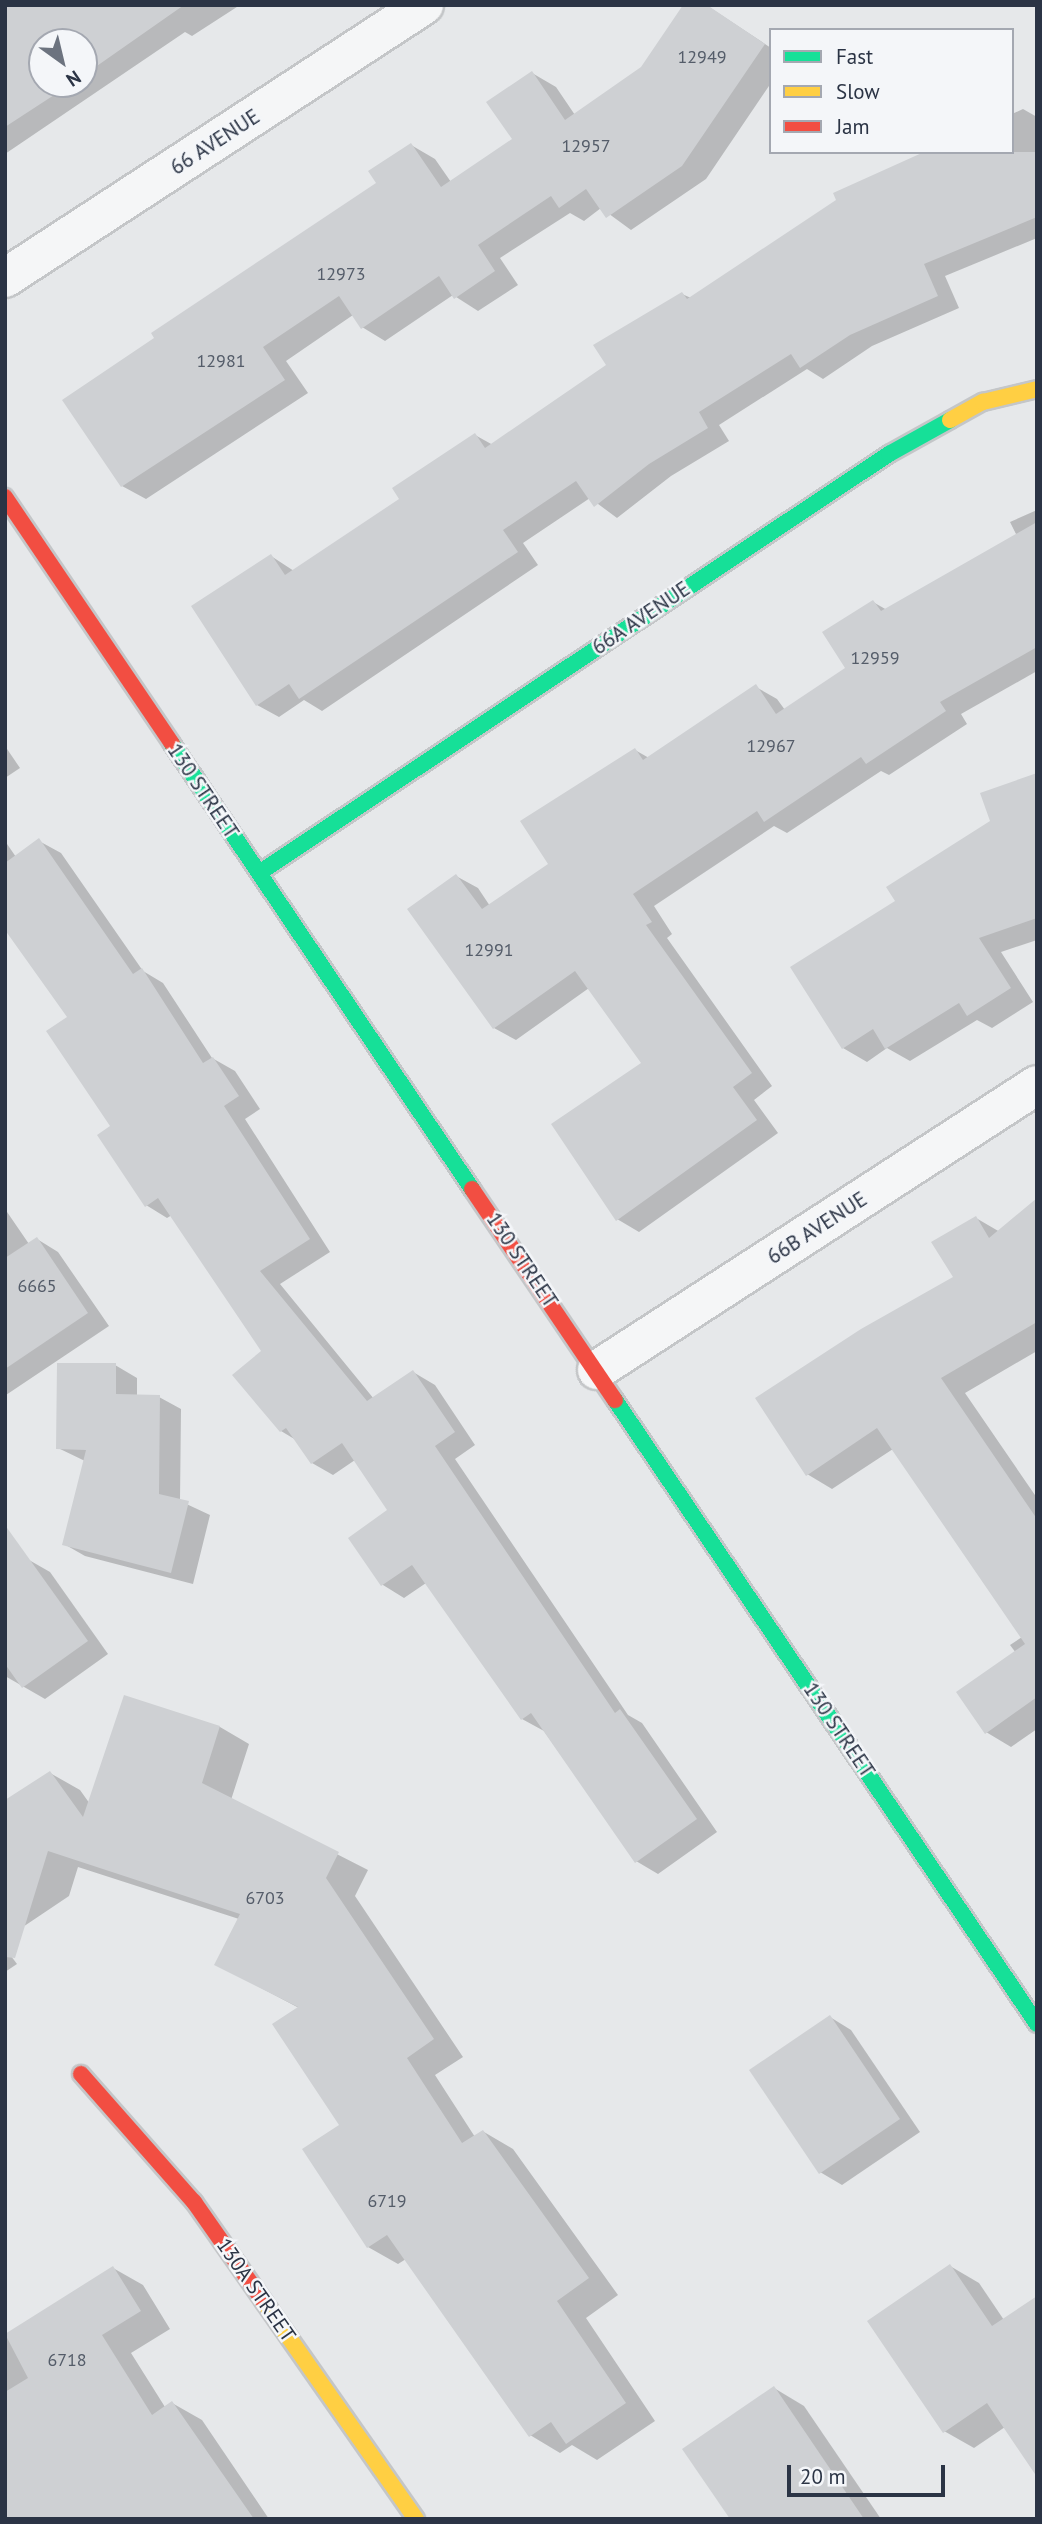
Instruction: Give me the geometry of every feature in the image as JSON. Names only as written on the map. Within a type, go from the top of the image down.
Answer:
[{"type":"street","name":"66 AVENUE","points":[[5,278],[424,5]]},
{"type":"street","name":"66A AVENUE","points":[[259,873],[889,454],[984,402],[1037,389]]},
{"type":"street","name":"130 STREET","points":[[5,497],[1037,2024]]},
{"type":"street","name":"66B AVENUE","points":[[597,1370],[1037,1085]]},
{"type":"street","name":"130A STREET","points":[[81,2074],[194,2202],[416,2519]]},
{"type":"building","points":[[5,5],[184,5],[98,65],[98,28],[28,28],[28,98],[50,98],[5,127]]},
{"type":"building","points":[[683,5],[707,5],[765,44],[682,166],[606,218],[586,189],[559,208],[551,196],[478,245],[495,271],[454,299],[439,276],[361,329],[339,296],[263,347],[285,380],[121,487],[62,400],[154,338],[151,333],[376,183],[368,171],[411,143],[441,187],[512,139],[486,102],[532,71],[565,120],[641,67]]},
{"type":"building","points":[[1037,152],[1037,217],[924,264],[938,296],[850,335],[800,368],[791,354],[699,412],[708,428],[649,464],[594,507],[576,481],[503,530],[518,552],[299,699],[289,684],[256,706],[191,606],[271,554],[285,575],[399,499],[392,488],[475,433],[485,448],[606,365],[593,345],[682,292],[687,299],[836,200],[833,193],[920,154]]},
{"type":"building","points":[[1037,522],[1037,647],[940,702],[946,711],[866,764],[861,757],[764,822],[757,811],[633,894],[652,922],[646,925],[752,1073],[733,1087],[757,1120],[616,1221],[551,1124],[641,1063],[575,971],[493,1029],[407,909],[456,874],[482,909],[548,864],[520,821],[635,748],[643,760],[756,684],[776,714],[845,668],[822,632],[873,600],[881,611]]},
{"type":"building","points":[[1037,773],[1037,918],[979,938],[1011,988],[967,1016],[959,1003],[885,1049],[873,1029],[842,1049],[790,967],[895,901],[886,887],[990,821],[980,793]]},
{"type":"building","points":[[39,838],[133,974],[142,968],[203,1063],[213,1057],[239,1096],[224,1106],[310,1239],[260,1271],[367,1401],[413,1370],[455,1432],[435,1446],[615,1713],[620,1709],[697,1819],[635,1863],[531,1713],[521,1720],[412,1565],[381,1586],[348,1538],[387,1510],[342,1443],[311,1464],[286,1428],[280,1432],[232,1375],[261,1351],[158,1198],[145,1207],[97,1135],[110,1126],[46,1031],[67,1017],[5,930],[5,863]]},
{"type":"building","points":[[1037,1198],[1037,1322],[941,1378],[1037,1519],[1037,1697],[985,1734],[956,1692],[1025,1644],[877,1428],[806,1476],[755,1398],[861,1329],[953,1277],[931,1242],[976,1216],[989,1238]]},
{"type":"building","points":[[37,1237],[88,1313],[5,1369],[5,1258]]},
{"type":"building","points":[[57,1363],[116,1363],[116,1394],[160,1395],[159,1494],[189,1501],[171,1573],[62,1545],[86,1450],[56,1449]]},
{"type":"building","points":[[5,1525],[88,1641],[22,1688],[5,1664]]},
{"type":"building","points":[[124,1695],[220,1726],[202,1783],[339,1852],[326,1878],[434,2039],[407,2058],[462,2143],[483,2130],[589,2278],[557,2301],[626,2403],[566,2444],[551,2422],[529,2437],[387,2235],[367,2248],[302,2149],[339,2125],[272,2024],[298,2007],[214,1965],[240,1914],[48,1851],[15,1958],[5,1957],[5,1800],[50,1771],[83,1817]]},
{"type":"building","points":[[830,2015],[900,2119],[819,2174],[749,2070]]},
{"type":"building","points":[[950,2264],[992,2326],[1037,2296],[1037,2477],[987,2403],[943,2433],[867,2321]]},
{"type":"building","points":[[113,2266],[141,2311],[102,2335],[152,2415],[172,2401],[254,2519],[5,2519],[5,2392],[28,2378],[5,2334]]},
{"type":"building","points":[[774,2386],[864,2519],[730,2519],[682,2449]]},
{"type":"traffic: fast","points":[[259,873],[889,454],[950,420]]},
{"type":"traffic: fast","points":[[172,744],[472,1189]]},
{"type":"traffic: fast","points":[[615,1400],[1037,2024]]},
{"type":"traffic: slow","points":[[950,420],[983,402],[1037,389]]},
{"type":"traffic: slow","points":[[264,2302],[416,2519]]},
{"type":"traffic: jam","points":[[5,497],[172,744]]},
{"type":"traffic: jam","points":[[472,1189],[615,1400]]},
{"type":"traffic: jam","points":[[81,2074],[194,2202],[264,2302]]}]
